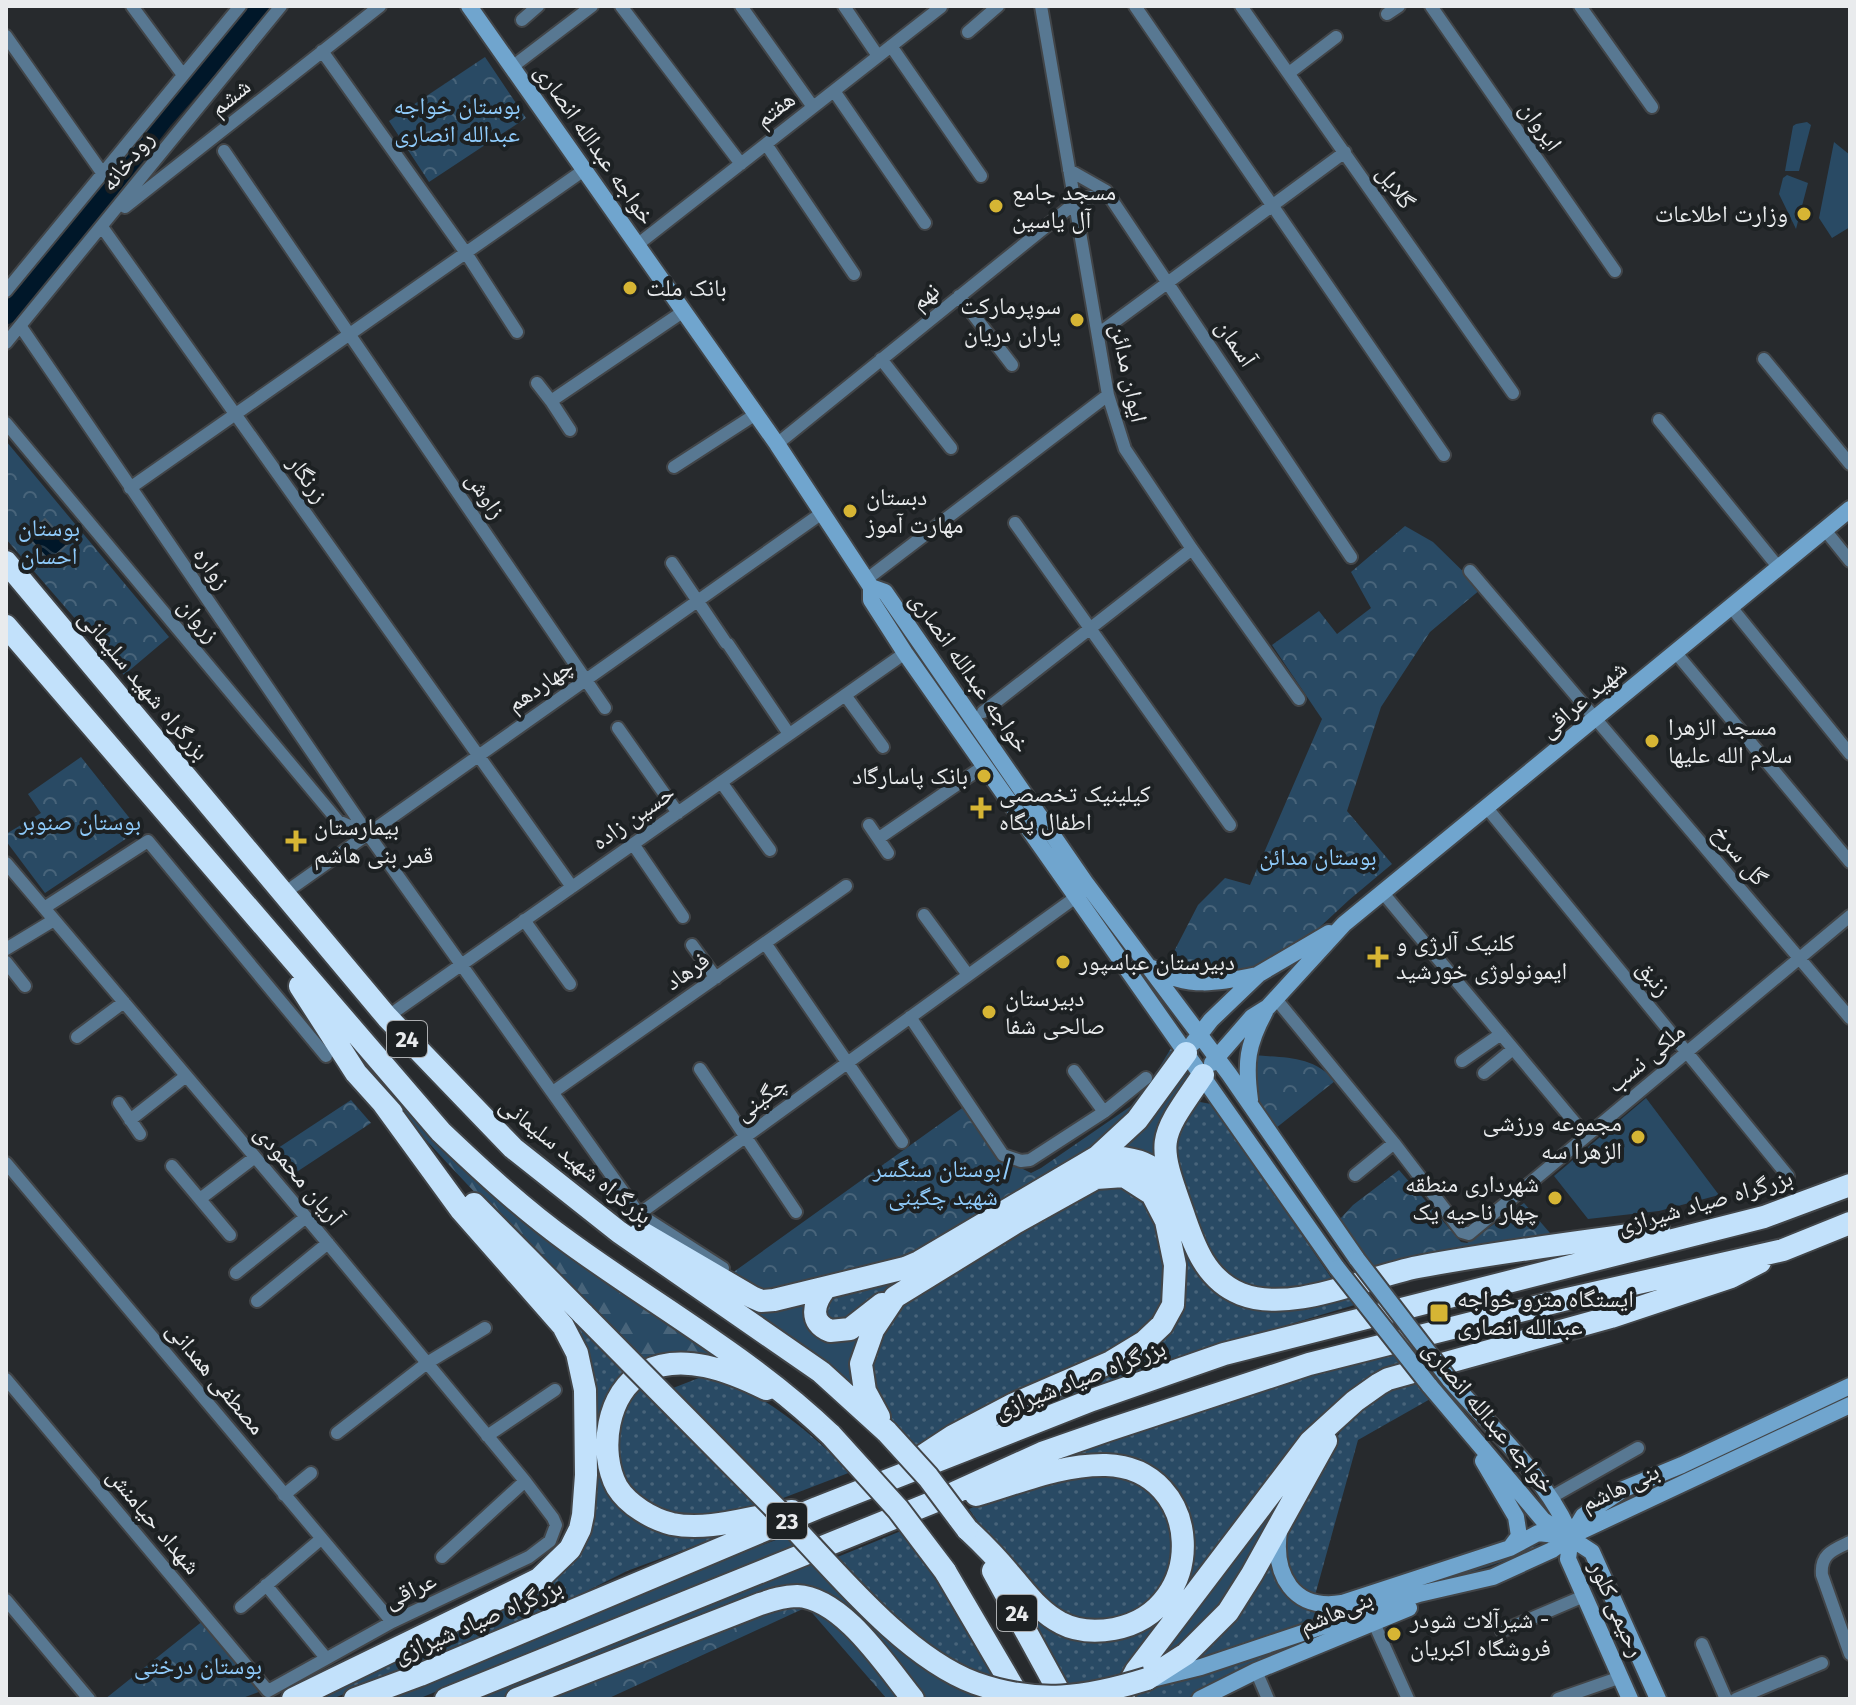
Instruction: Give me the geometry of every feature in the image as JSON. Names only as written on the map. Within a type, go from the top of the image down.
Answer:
[{"type":"highway","name":"بزرگراه شهید سلیمانی","points":[[6,562],[387,1017],[513,1148],[619,1232],[821,1372],[887,1432],[928,1477],[967,1529],[1002,1586],[1063,1699]]},
{"type":"highway","name":"24","points":[[6,626],[441,1132],[492,1181],[569,1243],[746,1362],[831,1435],[898,1509],[945,1571],[1020,1699]]},
{"type":"highway","points":[[256,917],[356,1073],[473,1203],[874,1610],[928,1657],[953,1673],[975,1683],[1029,1696],[1071,1698],[1147,1679],[1186,1654],[1228,1612],[1340,1416]]},
{"type":"highway","points":[[570,1194],[668,1246],[761,1301],[825,1289],[919,1262],[1097,1157],[1137,1120],[1192,1044]]},
{"type":"highway","points":[[1210,1066],[1173,1118],[1164,1143],[1165,1160],[1203,1262],[1214,1277],[1243,1295],[1281,1301],[1418,1267],[1764,1217]]},
{"type":"highway","points":[[293,1699],[539,1579],[570,1549],[583,1515],[585,1390],[577,1353],[563,1326],[461,1210],[383,1103]]},
{"type":"highway","points":[[1097,1157],[1137,1159],[1153,1167],[1177,1194]]},
{"type":"highway","points":[[825,1289],[815,1303],[816,1321],[823,1328],[837,1332],[850,1329],[874,1309],[1081,1184],[1110,1175],[1124,1176],[1152,1194],[1166,1221],[1175,1280],[1173,1305],[1162,1325],[1144,1342],[1111,1362],[1032,1395],[953,1436],[890,1480]]},
{"type":"highway","name":"بزرگراه صیاد شیرازی","points":[[355,1699],[420,1675],[817,1508],[1092,1400],[1224,1354],[1764,1217],[1850,1185]]},
{"type":"highway","name":"23","points":[[446,1699],[936,1501],[1042,1453],[1309,1364],[1563,1300],[1783,1250],[1850,1223]]},
{"type":"highway","points":[[1121,1699],[1144,1660],[1292,1464],[1310,1442],[1367,1392],[1388,1379],[1478,1356],[1683,1294],[1731,1277],[1783,1250]]},
{"type":"highway","points":[[887,1432],[865,1391],[861,1364],[869,1337],[895,1297]]},
{"type":"highway","points":[[802,1407],[729,1372],[679,1364],[659,1367],[633,1379],[617,1401],[608,1433],[610,1467],[618,1487],[629,1500],[643,1511],[674,1524],[711,1525],[761,1514],[817,1508]]},
{"type":"highway","points":[[936,1501],[969,1497],[1069,1468],[1103,1465],[1130,1469],[1155,1483],[1173,1505],[1184,1535],[1182,1565],[1164,1601],[1145,1618],[1122,1628],[1083,1630],[1061,1623],[1042,1610],[967,1529]]},
{"type":"highway","points":[[517,1699],[760,1604],[782,1597],[799,1596],[821,1603],[842,1617],[913,1699]]},
{"type":"main road","name":"خواجه عبدالله انصاری","points":[[469,6],[777,444],[869,583],[885,592],[1145,964],[1192,1044]]},
{"type":"main road","name":"شهید عراقی","points":[[1192,1044],[1211,1020],[1259,974],[1344,924],[1850,509]]},
{"type":"main road","name":"خواجه عبدالله انصاری","points":[[869,583],[871,600],[905,653],[1076,897],[1210,1066],[1250,1106],[1357,1259],[1449,1379],[1561,1512],[1571,1536]]},
{"type":"main road","name":"شهید عراقی","points":[[1210,1066],[1252,1017],[1272,1003],[1344,924]]},
{"type":"main road","points":[[1145,964],[1173,980],[1190,982],[1230,980],[1259,974]]},
{"type":"main road","points":[[1250,1106],[1247,1059],[1254,1033],[1272,1003]]},
{"type":"main road","name":"خواجه عبدالله انصاری","points":[[1210,1066],[1337,1268],[1459,1422],[1543,1520],[1571,1536]]},
{"type":"main road","name":"بنی هاشم","points":[[1571,1536],[1583,1516],[1624,1489],[1850,1386]]},
{"type":"main road","name":"بنی هاشم","points":[[1571,1536],[1850,1405]]},
{"type":"main road","points":[[1459,1422],[1516,1517],[1519,1536],[1510,1548]]},
{"type":"main road","points":[[1280,1524],[1277,1558],[1280,1572],[1295,1593],[1324,1605],[1342,1603],[1510,1548],[1538,1533],[1571,1536],[1592,1552],[1658,1699]]},
{"type":"main road","points":[[1147,1679],[1201,1667],[1419,1594],[1493,1577],[1552,1550],[1571,1536]]},
{"type":"main road","name":"رحیمی کلور","points":[[1571,1536],[1568,1559],[1630,1699]]},
{"type":"main road","name":"بنی‌هاشم","points":[[1200,1699],[1256,1671],[1373,1621],[1493,1577]]},
{"type":"street","points":[[132,6],[183,75]]},
{"type":"street","name":"رودخانه","points":[[6,291],[240,6]]},
{"type":"street","name":"رودخانه","points":[[6,343],[281,6]]},
{"type":"street","name":"ششم","points":[[104,224],[380,6]]},
{"type":"street","points":[[522,20],[538,6]]},
{"type":"street","points":[[512,67],[592,6]]},
{"type":"street","points":[[621,6],[741,164]]},
{"type":"street","points":[[741,6],[813,107]]},
{"type":"street","points":[[844,6],[878,56]]},
{"type":"street","points":[[968,32],[998,6]]},
{"type":"street","name":"ایوان مدائن","points":[[1041,6],[1108,395],[1125,449],[1299,699]]},
{"type":"street","points":[[1135,6],[1444,455]]},
{"type":"street","name":"گلایل","points":[[1241,6],[1513,393]]},
{"type":"street","points":[[1387,14],[1399,6]]},
{"type":"street","name":"ایروان","points":[[1431,6],[1615,271]]},
{"type":"street","points":[[1580,6],[1652,107]]},
{"type":"street","name":"هفتم","points":[[637,245],[941,7]]},
{"type":"street","points":[[6,36],[103,174]]},
{"type":"street","points":[[1289,73],[1336,37]]},
{"type":"street","points":[[891,46],[981,176]]},
{"type":"street","points":[[322,51],[466,253],[517,332]]},
{"type":"street","points":[[834,91],[925,223]]},
{"type":"street","points":[[766,144],[854,274]]},
{"type":"street","name":"زاوش","points":[[224,151],[605,708]]},
{"type":"street","points":[[1098,334],[1345,152]]},
{"type":"street","points":[[130,488],[584,170]]},
{"type":"street","name":"آسمان","points":[[1069,170],[1106,191],[1351,557]]},
{"type":"street","name":"نهم","points":[[777,444],[1075,203],[1106,191]]},
{"type":"street","name":"زرنگار","points":[[104,224],[235,414],[572,887]]},
{"type":"street","points":[[959,296],[1012,365]]},
{"type":"street","points":[[551,401],[684,311]]},
{"type":"street","name":"زواره","points":[[21,327],[461,965]]},
{"type":"street","points":[[881,359],[951,448]]},
{"type":"street","points":[[1764,359],[1850,464]]},
{"type":"street","points":[[537,383],[570,430]]},
{"type":"street","points":[[869,583],[1108,395]]},
{"type":"street","points":[[674,467],[756,414]]},
{"type":"street","points":[[1659,420],[1779,568]]},
{"type":"street","name":"زروان","points":[[6,423],[338,821],[368,834]]},
{"type":"street","name":"چهاردهم","points":[[283,894],[822,513]]},
{"type":"street","points":[[1015,523],[1230,825]]},
{"type":"street","points":[[1825,530],[1850,561]]},
{"type":"street","points":[[983,712],[1192,549]]},
{"type":"street","points":[[672,563],[789,734]]},
{"type":"street","name":"گل سرخ","points":[[1470,571],[1850,1018]]},
{"type":"street","points":[[1731,607],[1850,754]]},
{"type":"street","name":"حسین زاده","points":[[387,1017],[905,653]]},
{"type":"street","points":[[1676,653],[1850,862]]},
{"type":"street","points":[[845,695],[883,747]]},
{"type":"street","points":[[618,728],[678,813]]},
{"type":"street","points":[[879,838],[984,766]]},
{"type":"street","points":[[721,782],[770,850]]},
{"type":"street","name":"زنبق","points":[[1487,808],[1788,1176]]},
{"type":"street","points":[[869,825],[888,853]]},
{"type":"street","points":[[44,908],[148,841],[326,1056]]},
{"type":"street","points":[[633,844],[683,917]]},
{"type":"street","name":"آریان محمودی","points":[[6,863],[328,1243],[553,1518]]},
{"type":"street","name":"فرهاد","points":[[553,1092],[846,886]]},
{"type":"street","points":[[1383,893],[1586,1136]]},
{"type":"street","name":"چگینی","points":[[639,1214],[1076,897]]},
{"type":"street","points":[[924,915],[968,975]]},
{"type":"street","name":"ملکی نسب","points":[[1394,1143],[1462,1232],[1469,1234],[1850,916]]},
{"type":"street","points":[[6,949],[54,920]]},
{"type":"street","points":[[524,920],[570,984]]},
{"type":"street","points":[[765,943],[902,1142]]},
{"type":"street","points":[[692,945],[716,978]]},
{"type":"street","points":[[6,962],[25,986]]},
{"type":"street","points":[[461,965],[639,1214],[723,1268]]},
{"type":"street","points":[[77,1037],[124,1002]]},
{"type":"street","points":[[1272,1003],[1394,1143],[1355,1175]]},
{"type":"street","points":[[910,1017],[1003,1155],[1021,1161],[1030,1160],[1104,1112],[1146,1078]]},
{"type":"street","points":[[1462,1061],[1501,1034]]},
{"type":"street","points":[[1484,1073],[1513,1049]]},
{"type":"street","points":[[700,1069],[796,1212]]},
{"type":"street","points":[[1074,1071],[1104,1112]]},
{"type":"street","points":[[130,1120],[186,1076]]},
{"type":"street","points":[[119,1103],[140,1134]]},
{"type":"street","points":[[200,1199],[255,1157]]},
{"type":"street","name":"مصطفی همدانی","points":[[6,1163],[392,1622]]},
{"type":"street","points":[[172,1166],[230,1235]]},
{"type":"street","points":[[236,1273],[306,1217]]},
{"type":"street","points":[[257,1301],[328,1243]]},
{"type":"street","points":[[337,1433],[427,1363],[485,1328]]},
{"type":"street","name":"شهداد حیامنش","points":[[6,1379],[268,1691]]},
{"type":"street","points":[[487,1436],[555,1390]]},
{"type":"street","points":[[1550,1498],[1638,1448]]},
{"type":"street","points":[[284,1495],[311,1473]]},
{"type":"street","points":[[442,1557],[525,1481]]},
{"type":"street","name":"عراقی","points":[[268,1691],[392,1622],[529,1557],[550,1541],[556,1525],[553,1518]]},
{"type":"street","points":[[241,1607],[321,1539]]},
{"type":"street","points":[[1850,1542],[1827,1553],[1821,1563],[1822,1575],[1850,1654]]},
{"type":"street","points":[[266,1585],[326,1658]]},
{"type":"street","points":[[1502,1631],[1584,1596]]},
{"type":"street","points":[[6,1600],[89,1699]]},
{"type":"street","points":[[1373,1621],[1408,1699]]},
{"type":"street","points":[[1702,1644],[1726,1699]]},
{"type":"street","points":[[1736,1699],[1822,1663]]},
{"type":"street","points":[[1256,1671],[1268,1699]]},
{"type":"street","points":[[1558,1699],[1621,1677]]},
{"type":"green space","name":"بوستان خواجه عبدالله انصاری","points":[[485,57],[526,118],[429,182],[389,121]]},
{"type":"green space","points":[[1807,122],[1811,125],[1799,171],[1785,171],[1793,126]]},
{"type":"green space","points":[[1834,142],[1850,155],[1850,227],[1832,238],[1819,218]]},
{"type":"green space","points":[[1787,175],[1808,183],[1796,229],[1779,194],[1783,178]]},
{"type":"green space","name":"بوستان احسان","points":[[6,441],[169,637],[124,675],[6,539]]},
{"type":"green space","name":"بوستان مدائن","points":[[1405,526],[1433,542],[1481,589],[1430,632],[1381,707],[1347,811],[1392,864],[1307,939],[1256,971],[1191,976],[1166,967],[1198,905],[1225,878],[1250,885],[1322,719],[1272,645],[1319,611],[1337,634],[1371,608],[1351,572]]},
{"type":"green space","name":"بوستان صنوبر","points":[[81,757],[139,830],[45,893],[6,841],[6,834],[41,813],[28,794]]},
{"type":"green space","name":"بوستان سنگسر/ شهید چگینی","points":[[1176,1040],[1180,1042],[1171,1059],[1113,1135],[924,1252],[766,1296],[728,1276],[965,1106],[997,1156],[1031,1173],[1041,1168],[1131,1106]]},
{"type":"green space","points":[[352,1041],[413,1112],[718,1357],[699,1354],[640,1360],[488,1207],[415,1128],[346,1045]]},
{"type":"green space","points":[[1253,1055],[1308,1062],[1335,1081],[1276,1128],[1254,1096]]},
{"type":"green space","points":[[1188,1073],[1193,1075],[1159,1159],[1120,1146]]},
{"type":"green space","name":"مجموعه ورزشی الزهرا سه","points":[[1646,1098],[1719,1195],[1659,1211],[1588,1219],[1554,1176]]},
{"type":"green space","points":[[351,1100],[371,1123],[292,1175],[272,1152]]},
{"type":"green space","points":[[1191,1104],[1211,1104],[1216,1109],[1334,1282],[1290,1293],[1246,1289],[1215,1267],[1170,1155]]},
{"type":"green space","points":[[1125,1163],[1222,1289],[1348,1289],[1358,1304],[1154,1368],[954,1441],[1162,1331],[1179,1252],[1125,1170],[829,1327],[823,1298]]},
{"type":"green space","points":[[1399,1170],[1461,1242],[1467,1243],[1524,1203],[1556,1240],[1373,1269],[1340,1219],[1353,1205]]},
{"type":"green space","points":[[1112,1181],[1140,1192],[1160,1221],[1168,1301],[1141,1337],[917,1447],[880,1408],[867,1358],[896,1308],[1001,1239]]},
{"type":"green space","points":[[719,1288],[805,1300],[804,1322],[824,1340],[846,1340],[862,1329],[869,1407],[797,1343]]},
{"type":"green space","points":[[565,1311],[626,1373],[602,1430],[639,1515],[767,1519],[627,1571],[563,1603],[332,1699],[308,1699],[527,1592],[588,1518]]},
{"type":"green space","points":[[1393,1349],[1405,1366],[1383,1374],[1125,1678],[1065,1689],[998,1564],[1056,1627],[1135,1629],[1189,1550],[1138,1467],[983,1487],[1187,1414]]},
{"type":"green space","points":[[709,1374],[768,1403],[819,1442],[851,1472],[778,1500],[668,1390]]},
{"type":"green space","points":[[1413,1375],[1432,1398],[1358,1440],[1314,1599],[1302,1593],[1280,1552],[1281,1540],[1345,1423],[1360,1407]]},
{"type":"green space","points":[[634,1382],[757,1506],[703,1518],[661,1514],[623,1486],[615,1428]]},
{"type":"green space","points":[[1306,1452],[1259,1549],[1200,1632],[1142,1671]]},
{"type":"green space","points":[[1104,1470],[1153,1489],[1177,1532],[1166,1588],[1121,1623],[1062,1618],[1004,1559],[969,1509],[1004,1494]]},
{"type":"green space","points":[[901,1531],[1004,1683],[954,1661],[932,1647],[892,1614],[835,1558]]},
{"type":"green space","points":[[787,1536],[795,1545],[418,1699],[387,1699],[729,1557]]},
{"type":"green space","points":[[1554,1541],[1510,1559],[1161,1674],[1273,1545],[1311,1607]]},
{"type":"green space","points":[[811,1562],[871,1623],[914,1659],[937,1675],[989,1699],[921,1699],[819,1596],[504,1699],[473,1699]]},
{"type":"green space","points":[[801,1601],[817,1606],[847,1627],[908,1699],[887,1699],[807,1607],[607,1699],[530,1699],[769,1605]]},
{"type":"green space","points":[[1391,1606],[1185,1699],[1124,1699]]},
{"type":"green space","name":"بوستان درختی","points":[[204,1620],[264,1690],[240,1699],[105,1699]]},
{"type":"water","points":[[45,519],[68,544],[49,561],[27,536]]},
{"type":"waterway","points":[[6,312],[46,267],[162,117],[259,6]]},
{"type":"place","name":"مسجد جامع آل یاسین","points":[[996,206]]},
{"type":"place","name":"وزارت اطلاعات","points":[[1804,214]]},
{"type":"place","name":"بانک ملت","points":[[630,288]]},
{"type":"place","name":"سوپرمارکت یاران دریان","points":[[1077,320]]},
{"type":"place","name":"دبستان مهارت آموز","points":[[850,511]]},
{"type":"place","name":"مسجد الزهرا سلام الله علیها","points":[[1652,741]]},
{"type":"place","name":"بانک پاسارگاد","points":[[984,776]]},
{"type":"place","name":"کیلینیک تخصصی اطفال پگاه","points":[[981,808]]},
{"type":"place","name":"بیمارستان قمر بنی هاشم","points":[[296,841]]},
{"type":"place","name":"کلنیک آلرژی و ایمونولوژی خورشید","points":[[1378,957]]},
{"type":"place","name":"دبیرستان عباسپور","points":[[1063,962]]},
{"type":"place","name":"دبیرستان صالحی شفا","points":[[989,1012]]},
{"type":"place","name":"مجموعه ورزشی الزهرا سه","points":[[1638,1137]]},
{"type":"place","name":"شهرداری منطقه چهار ناحیه یک","points":[[1555,1198]]},
{"type":"place","name":"ایستگاه مترو خواجه عبدالله انصاری","points":[[1439,1313]]},
{"type":"place","name":"شیرآلات شودر - فروشگاه اکبریان","points":[[1394,1634]]}]
